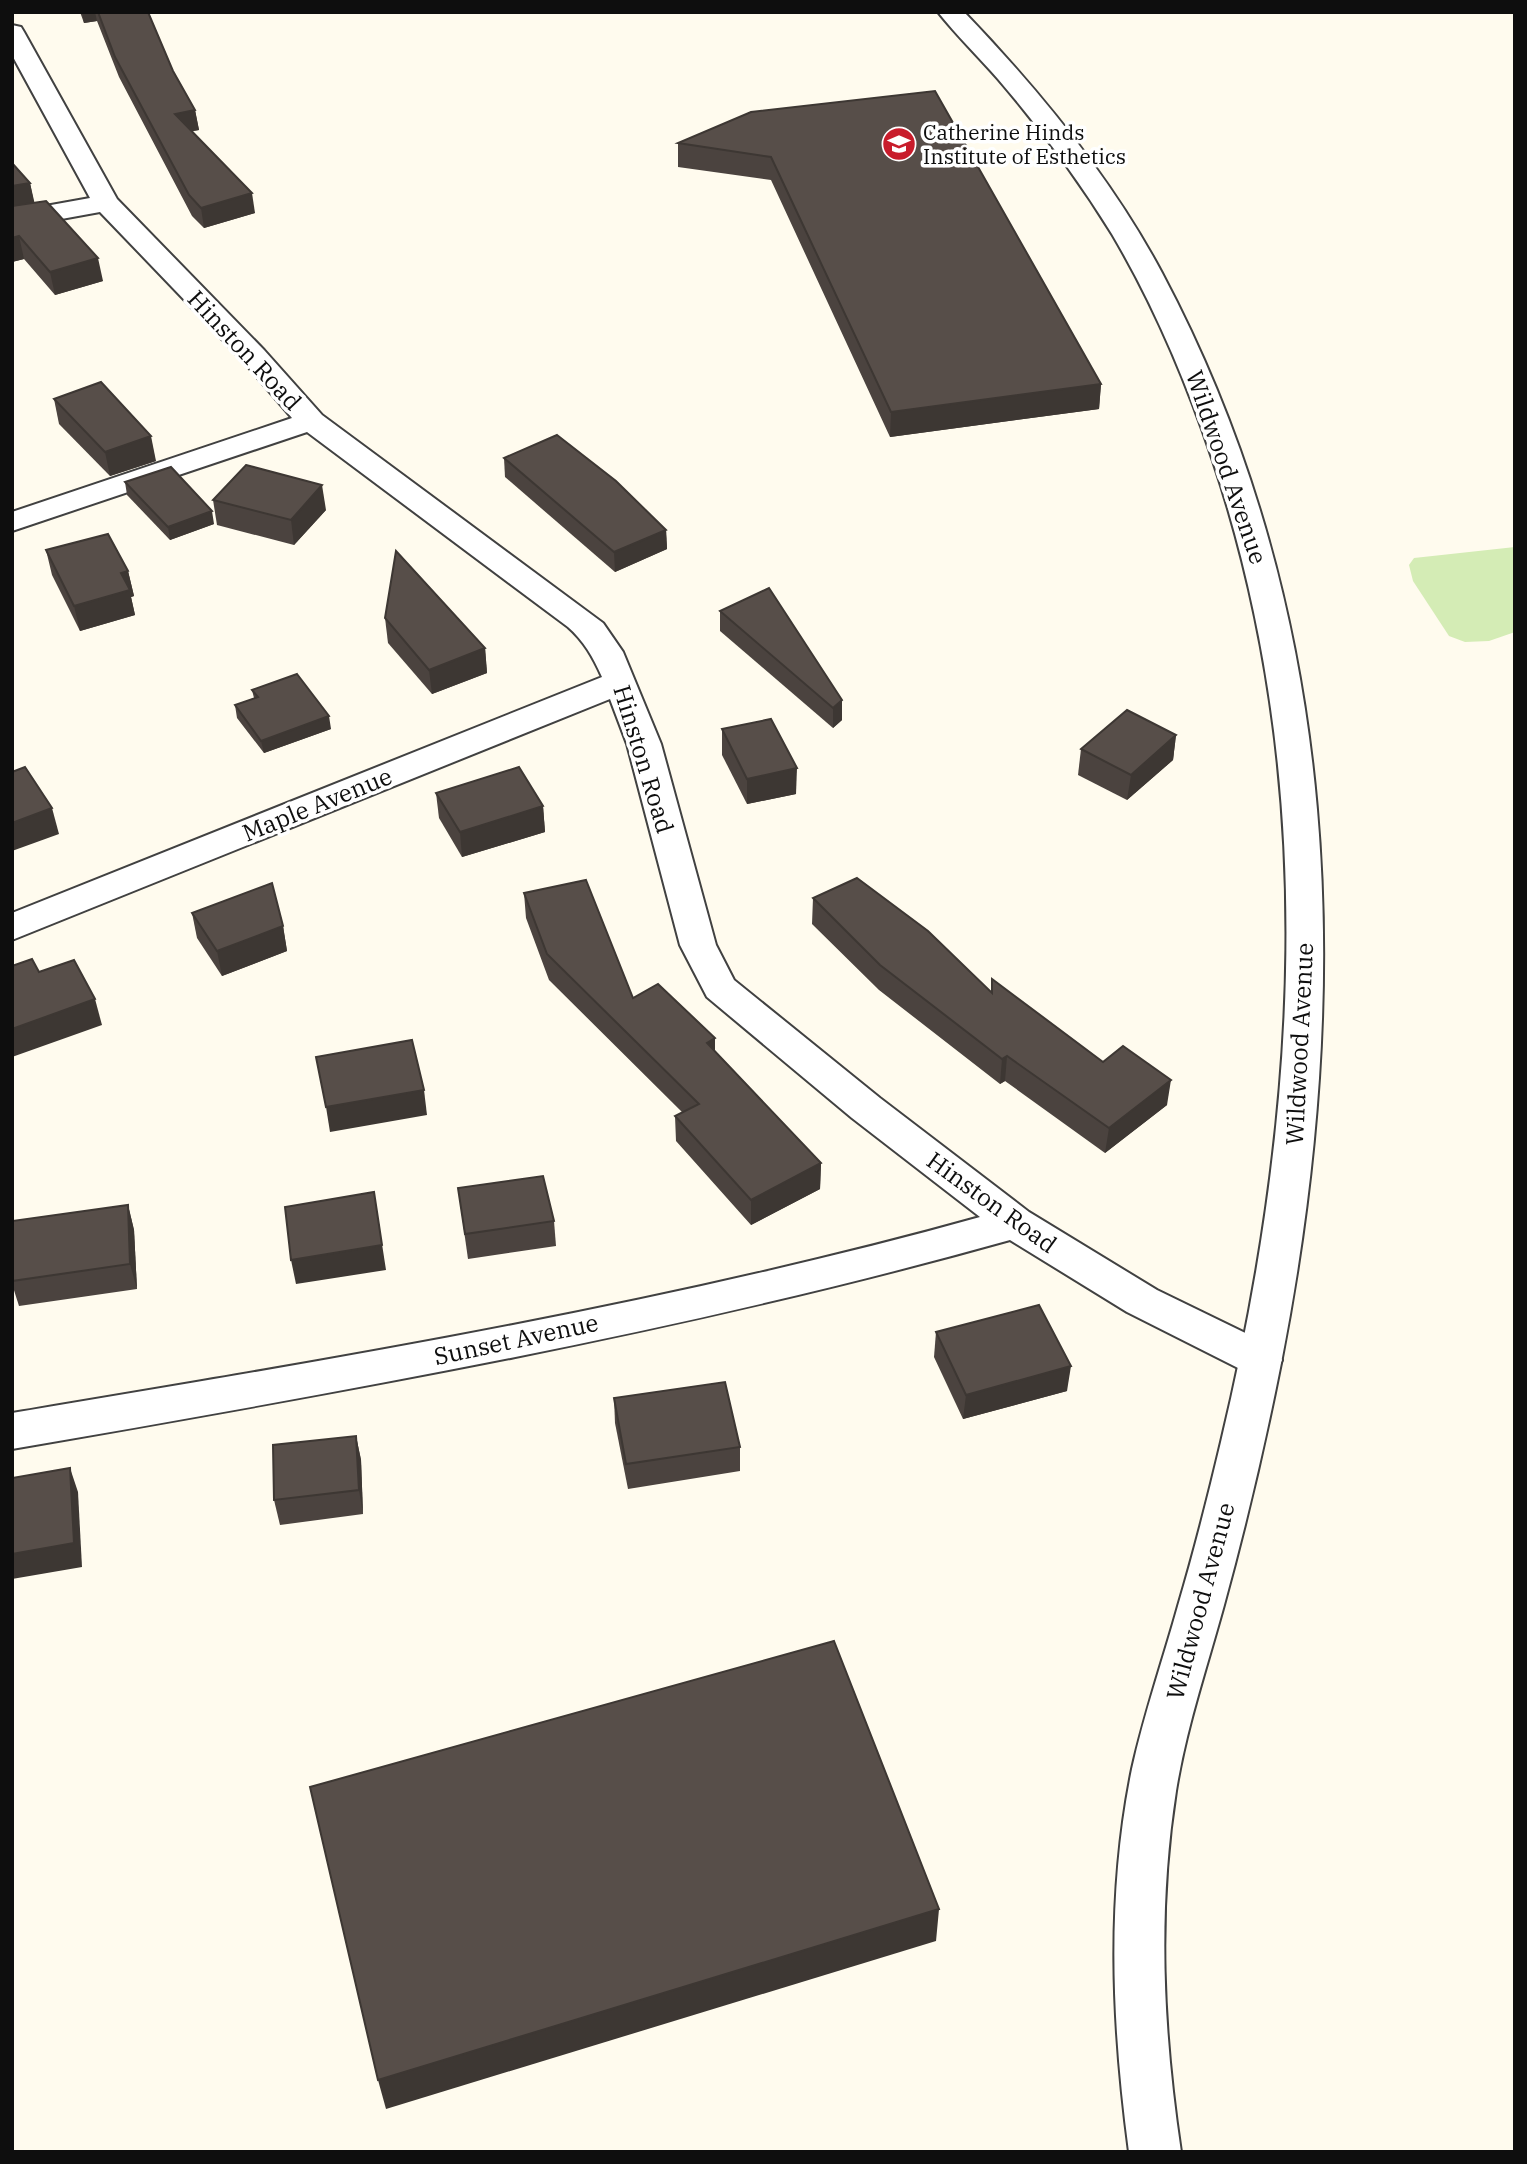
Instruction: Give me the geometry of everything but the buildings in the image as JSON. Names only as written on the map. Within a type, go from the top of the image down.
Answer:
[{"type":"street","name":"Wildwood Avenue","points":[[950,12],[1019,86],[1060,139],[1102,198],[1167,310],[1217,422],[1250,521],[1264,573],[1286,682],[1297,761],[1305,862],[1306,972],[1300,1092],[1286,1214],[1261,1360],[1219,1537],[1158,1760],[1143,1853],[1137,1956],[1141,2034],[1155,2152]]},
{"type":"street","name":"Hinston Road","points":[[12,32],[106,203],[254,356],[311,421],[591,630],[607,652],[621,681],[644,744],[698,946],[720,988],[866,1108],[1015,1223],[1142,1301],[1261,1360]]},
{"type":"street","points":[[12,220],[106,203]]},
{"type":"street","points":[[12,522],[311,421]]},
{"type":"street","name":"Maple Avenue","points":[[12,927],[621,681]]},
{"type":"street","name":"Sunset Avenue","points":[[12,1431],[276,1386],[488,1346],[917,1251],[1015,1223]]},
{"type":"green space","points":[[1515,547],[1515,632],[1489,641],[1465,642],[1449,636],[1413,581],[1409,565],[1414,558]]},
{"type":"place","name":"Catherine Hinds Institute of Esthetics","points":[[899,144]]}]
